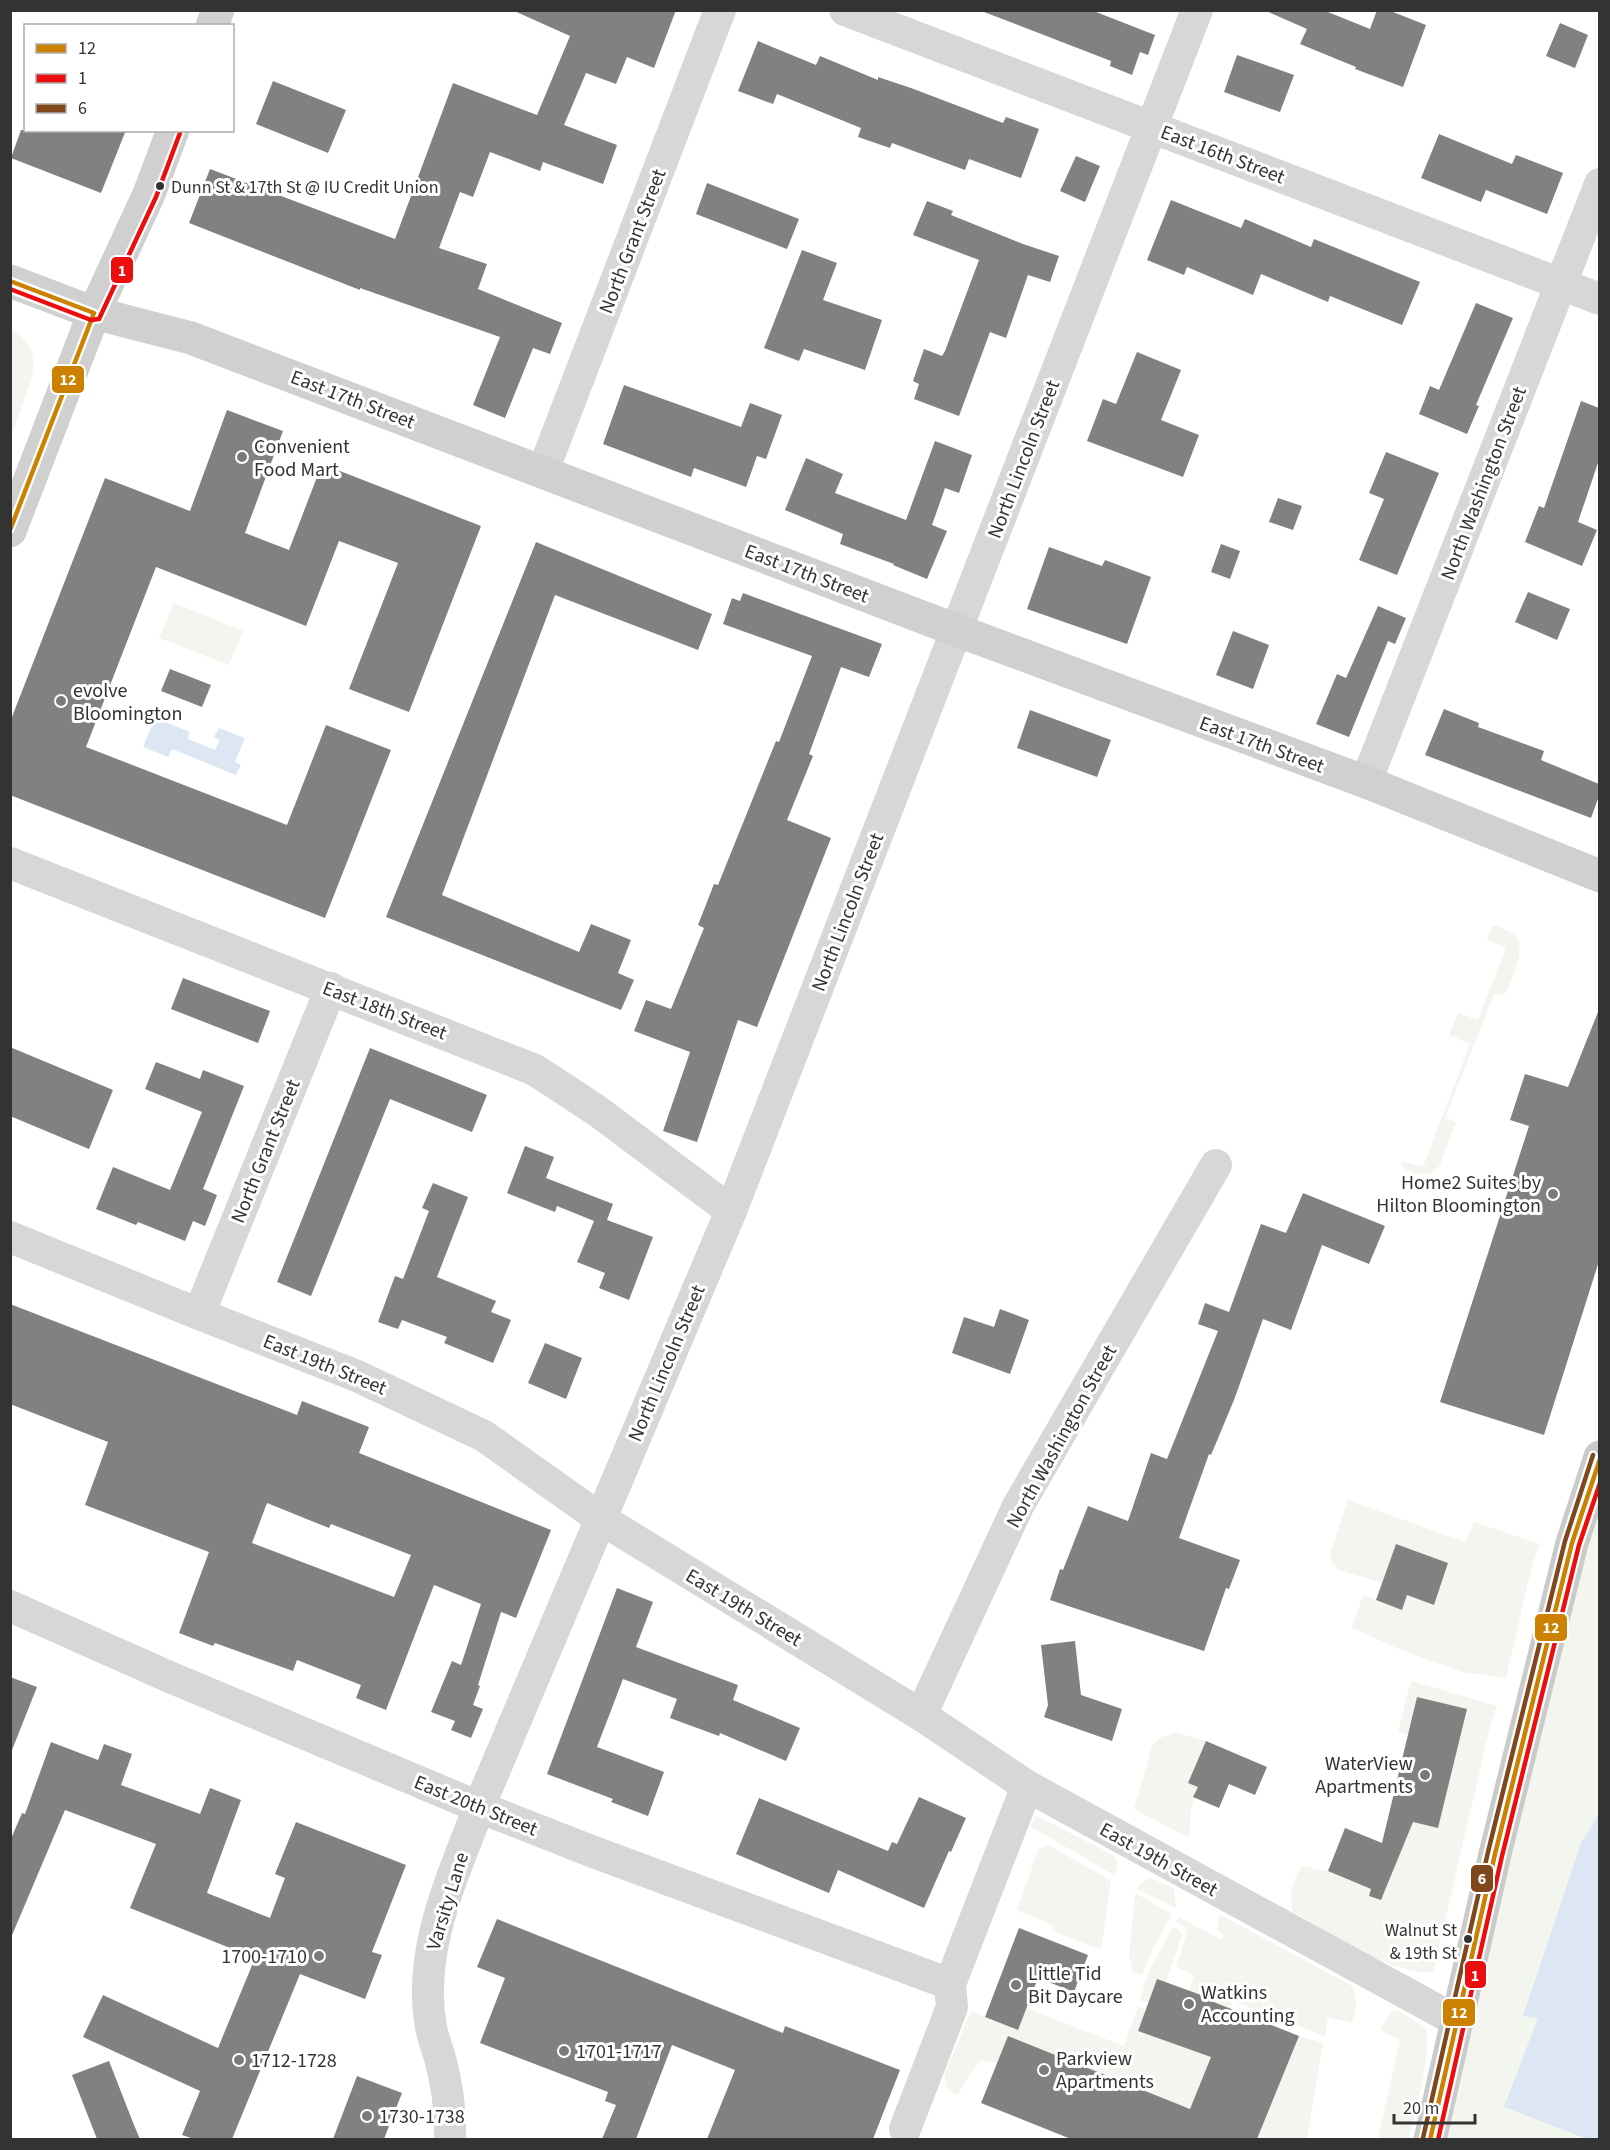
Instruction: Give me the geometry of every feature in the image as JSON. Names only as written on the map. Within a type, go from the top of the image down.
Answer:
[{"type":"main road","points":[[10,531],[94,313],[149,194],[172,132]]},
{"type":"main road","name":"East 17th Street","points":[[10,281],[94,313],[191,338],[956,630],[1366,782],[1599,876]]},
{"type":"main road","points":[[1430,2139],[1495,1854],[1572,1544],[1599,1457]]},
{"type":"street","name":"North Grant Street","points":[[543,471],[720,10]]},
{"type":"street","name":"East 16th Street","points":[[845,10],[1599,299]]},
{"type":"street","name":"North Lincoln Street","points":[[478,1807],[731,1210],[1197,10]]},
{"type":"street","name":"North Washington Street","points":[[1366,782],[1599,184]]},
{"type":"street","name":"East 18th Street","points":[[10,863],[535,1070],[596,1110],[731,1210]]},
{"type":"street","name":"North Grant Street","points":[[200,1314],[331,988]]},
{"type":"street","name":"North Washington Street","points":[[921,1715],[1018,1506],[1216,1165]]},
{"type":"street","name":"East 19th Street","points":[[10,1238],[357,1376],[484,1436],[600,1519],[921,1715],[1027,1786],[1457,2021]]},
{"type":"street","name":"East 20th Street","points":[[10,1606],[165,1675],[478,1807],[950,1983]]},
{"type":"street","points":[[904,2129],[952,2007],[950,1983],[1027,1786]]},
{"type":"street","name":"Varsity Lane","points":[[450,2139],[448,2099],[431,2028],[428,1993],[429,1966],[432,1940],[478,1807]]},
{"type":"shaded area","points":[[11,327],[31,350],[34,366],[30,384],[11,436]]},
{"type":"shaded area","points":[[174,603],[243,631],[229,665],[159,638]]},
{"type":"shaded area","points":[[155,718],[190,732],[188,739],[215,750],[220,740],[214,737],[219,728],[245,738],[235,762],[241,765],[236,775],[172,749],[168,757],[143,747]]},
{"type":"shaded area","points":[[1496,926],[1509,931],[1518,940],[1520,946],[1518,962],[1506,992],[1502,995],[1494,994],[1445,1118],[1456,1122],[1440,1165],[1431,1174],[1414,1173],[1402,1167],[1401,1161],[1423,1167],[1470,1044],[1449,1035],[1458,1013],[1478,1020],[1506,948],[1487,939],[1492,927]]},
{"type":"shaded area","points":[[1348,1500],[1465,1542],[1474,1522],[1539,1544],[1506,1678],[1462,1672],[1404,1651],[1352,1628],[1363,1595],[1402,1609],[1407,1595],[1434,1605],[1448,1564],[1396,1544],[1383,1583],[1339,1570],[1332,1563],[1330,1554]]},
{"type":"shaded area","points":[[1599,1508],[1599,2139],[1447,2140],[1500,1902]]},
{"type":"shaded area","points":[[1411,1681],[1497,1706],[1490,1727],[1433,1972],[1398,1967],[1380,1960],[1293,1912],[1291,1906],[1291,1894],[1301,1866],[1328,1871],[1384,1894],[1410,1821],[1438,1828],[1467,1710],[1417,1697],[1408,1734],[1398,1732]]},
{"type":"shaded area","points":[[1176,1733],[1206,1741],[1188,1782],[1198,1787],[1191,1809],[1189,1836],[1134,1809],[1152,1746],[1159,1738]]},
{"type":"shaded area","points":[[1599,1814],[1600,2139],[1590,2140],[1504,2107],[1538,2018],[1523,2016],[1581,1843]]},
{"type":"shaded area","points":[[1037,1816],[1111,1854],[1117,1864],[1114,1875],[1030,1826]]},
{"type":"shaded area","points":[[1049,1845],[1111,1881],[1101,1950],[1052,1931],[1054,1926],[1017,1910],[1039,1848]]},
{"type":"shaded area","points":[[1150,1878],[1174,1888],[1176,1908],[1137,1889]]},
{"type":"shaded area","points":[[1135,1893],[1172,1914],[1154,1946],[1142,1975],[1133,1972],[1129,1957]]},
{"type":"shaded area","points":[[1219,1914],[1352,1986],[1356,2004],[1352,2023],[1328,2017],[1325,2036],[1233,2001],[1190,2109],[982,2060],[979,2061],[957,2095],[946,2087],[945,2073],[971,2011],[1017,2030],[1026,2008],[1124,2046],[1138,2007],[1146,2009],[1138,2031],[1183,2046],[1201,1995],[1189,1991],[1194,1975],[1176,1967],[1187,1933],[1185,1928],[1176,1922],[1179,1917],[1221,1940],[1224,1935],[1217,1931]]},
{"type":"shaded area","points":[[1173,1927],[1182,1935],[1166,1983],[1157,1979],[1148,2003],[1140,2000],[1149,1971]]},
{"type":"shaded area","points":[[1397,2010],[1425,2027],[1427,2050],[1425,2065],[1409,2139],[1378,2139],[1400,2040],[1380,2030],[1391,2012]]},
{"type":"shaded area","points":[[1299,2036],[1323,2043],[1307,2139],[1257,2140]]},
{"type":"building","points":[[512,10],[676,10],[654,68],[627,57],[616,84],[586,73],[564,125],[617,145],[603,184],[543,162],[540,171],[490,152],[473,197],[460,192],[439,248],[487,264],[478,289],[562,323],[550,354],[533,348],[505,418],[473,405],[500,337],[360,288],[360,290],[189,223],[210,169],[395,239],[453,83],[537,115],[570,36]]},
{"type":"building","points":[[984,10],[1091,10],[1155,35],[1148,55],[1140,52],[1132,75],[1110,66],[1111,61],[984,12]]},
{"type":"building","points":[[1264,10],[1323,10],[1370,29],[1377,10],[1388,10],[1426,25],[1403,87],[1355,69],[1356,67],[1300,44],[1307,29]]},
{"type":"building","points":[[1560,23],[1588,35],[1575,68],[1546,56]]},
{"type":"building","points":[[758,41],[816,65],[820,56],[878,80],[878,77],[911,88],[1003,123],[1006,117],[1039,129],[1021,178],[969,159],[965,170],[892,143],[890,148],[858,137],[861,128],[777,94],[773,104],[738,91]]},
{"type":"building","points":[[1237,55],[1294,75],[1280,112],[1224,92]]},
{"type":"building","points":[[273,81],[346,110],[328,153],[256,124]]},
{"type":"building","points":[[21,130],[24,132],[125,132],[101,193],[11,158]]},
{"type":"building","points":[[1439,134],[1512,164],[1516,155],[1563,173],[1547,214],[1486,190],[1481,202],[1421,178]]},
{"type":"building","points":[[1076,156],[1100,166],[1085,202],[1060,191]]},
{"type":"building","points":[[707,183],[799,219],[787,249],[696,214]]},
{"type":"building","points":[[1171,200],[1241,228],[1245,219],[1311,247],[1314,239],[1420,282],[1402,325],[1330,296],[1328,302],[1261,274],[1253,295],[1187,267],[1184,275],[1147,260]]},
{"type":"building","points":[[927,201],[953,211],[951,215],[1059,256],[1050,282],[1028,275],[1006,338],[990,332],[959,416],[914,399],[919,384],[913,381],[924,349],[942,356],[945,351],[979,260],[913,235]]},
{"type":"building","points":[[802,250],[837,263],[823,300],[882,320],[865,370],[804,349],[799,361],[764,348]]},
{"type":"building","points":[[1476,303],[1513,318],[1476,405],[1479,406],[1467,434],[1419,414],[1430,386],[1439,390]]},
{"type":"building","points":[[1137,352],[1181,370],[1161,420],[1199,435],[1183,477],[1087,441],[1103,399],[1116,404]]},
{"type":"building","points":[[624,385],[741,427],[750,403],[782,415],[766,459],[757,456],[746,487],[694,468],[691,477],[603,444]]},
{"type":"building","points":[[1581,401],[1599,408],[1599,460],[1578,522],[1597,530],[1582,566],[1525,542],[1539,506],[1544,508]]},
{"type":"building","name":"evolve Bloomington","points":[[227,410],[283,431],[245,533],[289,550],[322,464],[481,526],[409,712],[349,689],[398,563],[339,541],[306,626],[156,567],[86,747],[287,825],[326,725],[391,750],[325,918],[10,795],[10,722],[105,478],[190,511]]},
{"type":"building","points":[[935,441],[972,455],[959,493],[945,488],[932,525],[947,531],[927,579],[840,544],[843,534],[785,510],[806,458],[843,474],[835,493],[906,520]]},
{"type":"building","points":[[1386,452],[1439,473],[1397,575],[1359,560],[1384,499],[1369,493]]},
{"type":"building","points":[[1278,498],[1302,506],[1293,530],[1269,522]]},
{"type":"building","points":[[536,542],[712,614],[698,650],[555,595],[442,895],[579,952],[591,924],[631,940],[618,973],[634,980],[621,1010],[386,917]]},
{"type":"building","points":[[1221,544],[1240,551],[1230,579],[1211,572]]},
{"type":"building","points":[[1049,547],[1102,566],[1105,560],[1151,577],[1127,644],[1027,609]]},
{"type":"building","points":[[1528,592],[1570,609],[1557,640],[1515,622]]},
{"type":"building","points":[[743,593],[882,644],[869,677],[841,667],[809,754],[813,756],[787,820],[831,838],[757,1027],[738,1020],[697,1142],[663,1131],[690,1052],[634,1031],[646,1000],[671,1009],[704,928],[698,925],[714,884],[718,885],[776,741],[779,742],[812,656],[723,624],[732,598],[740,601]]},
{"type":"building","points":[[1378,606],[1406,618],[1395,644],[1388,641],[1349,737],[1316,724],[1337,674],[1346,678]]},
{"type":"building","points":[[1233,631],[1269,645],[1253,689],[1216,675]]},
{"type":"building","points":[[170,669],[211,685],[202,707],[161,691]]},
{"type":"building","points":[[1444,709],[1479,723],[1478,727],[1544,751],[1541,760],[1599,784],[1599,796],[1591,818],[1425,755]]},
{"type":"building","points":[[1030,710],[1111,740],[1097,777],[1017,748]]},
{"type":"building","points":[[183,978],[270,1011],[258,1043],[171,1009]]},
{"type":"building","name":"Home2 Suites by Hilton Bloomington","points":[[1598,1012],[1599,1261],[1544,1435],[1440,1402],[1529,1126],[1510,1120],[1525,1074],[1568,1087]]},
{"type":"building","points":[[10,1047],[113,1090],[89,1149],[10,1116]]},
{"type":"building","points":[[370,1048],[487,1095],[472,1132],[390,1099],[311,1296],[277,1282]]},
{"type":"building","points":[[156,1062],[200,1079],[203,1070],[244,1086],[203,1189],[217,1195],[205,1226],[193,1221],[185,1241],[138,1222],[136,1225],[96,1209],[113,1167],[170,1190],[202,1112],[145,1089]]},
{"type":"building","points":[[525,1146],[554,1157],[546,1178],[613,1204],[607,1220],[653,1237],[629,1300],[599,1288],[605,1273],[577,1262],[594,1221],[557,1206],[555,1212],[507,1193]]},
{"type":"building","points":[[433,1183],[468,1197],[437,1277],[496,1301],[491,1312],[511,1320],[493,1363],[444,1343],[447,1337],[402,1320],[398,1329],[378,1322],[395,1276],[403,1279],[429,1211],[422,1208]]},
{"type":"building","points":[[1303,1193],[1385,1226],[1369,1264],[1322,1245],[1291,1330],[1263,1319],[1234,1400],[1211,1455],[1209,1454],[1179,1538],[1240,1560],[1229,1589],[1226,1588],[1204,1651],[1050,1600],[1060,1569],[1063,1570],[1088,1506],[1128,1521],[1151,1453],[1167,1459],[1218,1331],[1198,1324],[1205,1303],[1229,1312],[1261,1224],[1286,1233]]},
{"type":"building","points":[[10,1304],[297,1415],[302,1401],[369,1427],[359,1453],[551,1530],[516,1618],[501,1612],[473,1705],[483,1709],[471,1738],[451,1730],[455,1721],[431,1712],[452,1661],[461,1665],[481,1604],[434,1585],[386,1710],[356,1698],[361,1685],[297,1660],[293,1671],[215,1643],[213,1646],[179,1633],[209,1552],[85,1505],[108,1442],[10,1404]],"holes":[[[267,1503],[329,1528],[331,1524],[411,1555],[394,1597],[252,1543]]]},
{"type":"building","points":[[1000,1309],[1029,1320],[1010,1374],[952,1353],[964,1317],[994,1327]]},
{"type":"building","points":[[545,1343],[582,1358],[566,1399],[528,1383]]},
{"type":"building","points":[[1396,1544],[1448,1563],[1434,1605],[1407,1595],[1402,1610],[1376,1600]]},
{"type":"building","points":[[617,1588],[653,1602],[636,1647],[738,1685],[733,1700],[800,1728],[786,1761],[720,1733],[719,1736],[670,1718],[677,1699],[623,1679],[597,1747],[664,1772],[648,1816],[611,1802],[613,1799],[547,1774]]},
{"type":"building","points":[[1075,1641],[1081,1695],[1122,1709],[1112,1741],[1044,1717],[1048,1705],[1041,1645]]},
{"type":"building","points":[[10,1677],[37,1687],[12,1750],[10,1750]]},
{"type":"building","name":"WaterView Apartments","points":[[1417,1697],[1467,1709],[1438,1828],[1413,1822],[1381,1900],[1369,1896],[1371,1889],[1328,1871],[1345,1828],[1382,1843]]},
{"type":"building","points":[[1206,1741],[1267,1767],[1255,1795],[1229,1784],[1219,1808],[1193,1797],[1198,1787],[1188,1783]]},
{"type":"building","points":[[51,1742],[98,1760],[104,1744],[132,1754],[121,1785],[200,1814],[210,1788],[241,1800],[207,1893],[270,1918],[285,1878],[275,1874],[296,1822],[406,1865],[372,1952],[382,1955],[365,1999],[300,1974],[232,2139],[194,2139],[182,2135],[200,2091],[83,2037],[103,1995],[218,2048],[255,1958],[130,1908],[156,1844],[65,1810],[10,1940],[10,1841],[22,1813],[25,1814]]},
{"type":"building","points":[[919,1797],[966,1818],[924,1908],[838,1870],[829,1893],[736,1854],[759,1798],[888,1851],[892,1842],[897,1844]]},
{"type":"building","points":[[497,1919],[783,2033],[785,2026],[900,2070],[873,2139],[707,2139],[735,2070],[672,2045],[636,2139],[602,2139],[616,2105],[605,2101],[608,2092],[480,2043],[505,1978],[477,1967]]},
{"type":"building","name":"Little Tid Bit Daycare","points":[[1019,1928],[1088,1955],[1074,1992],[1038,1978],[1018,2030],[985,2017]]},
{"type":"building","name":"Parkview Apartments","points":[[1157,1979],[1299,2036],[1257,2139],[1071,2139],[981,2103],[1008,2036],[1190,2109],[1211,2057],[1138,2031]]},
{"type":"building","points":[[109,2061],[140,2139],[97,2139],[72,2075]]},
{"type":"building","name":"1730-1738","points":[[357,2076],[402,2093],[384,2139],[333,2139]]},
{"type":"transit line","name":"1","points":[[10,289],[91,320],[99,319],[156,197],[180,133]]},
{"type":"transit line","name":"12","points":[[10,281],[94,313],[10,530]]},
{"type":"transit line","name":"6","points":[[1423,2138],[1488,1852],[1565,1541],[1593,1455]]},
{"type":"transit line","name":"12","points":[[1430,2140],[1495,1854],[1572,1543],[1600,1459]]},
{"type":"transit line","name":"1","points":[[1438,2140],[1502,1856],[1579,1545],[1600,1483]]},
{"type":"place","name":"Dunn St & 17th St @ IU Credit Union","points":[[160,186]]},
{"type":"place","name":"Convenient Food Mart","points":[[242,457]]},
{"type":"place","name":"evolve Bloomington","points":[[61,701]]},
{"type":"place","name":"Home2 Suites by Hilton Bloomington","points":[[1553,1194]]},
{"type":"place","name":"WaterView Apartments","points":[[1425,1775]]},
{"type":"place","name":"Walnut St & 19th St","points":[[1468,1939]]},
{"type":"place","name":"1700-1710","points":[[319,1956]]},
{"type":"place","name":"Little Tid Bit Daycare","points":[[1016,1985]]},
{"type":"place","name":"Watkins Accounting","points":[[1189,2004]]},
{"type":"place","name":"1701-1717","points":[[564,2051]]},
{"type":"place","name":"1712-1728","points":[[239,2060]]},
{"type":"place","name":"Parkview Apartments","points":[[1044,2070]]},
{"type":"place","name":"1730-1738","points":[[367,2116]]}]
